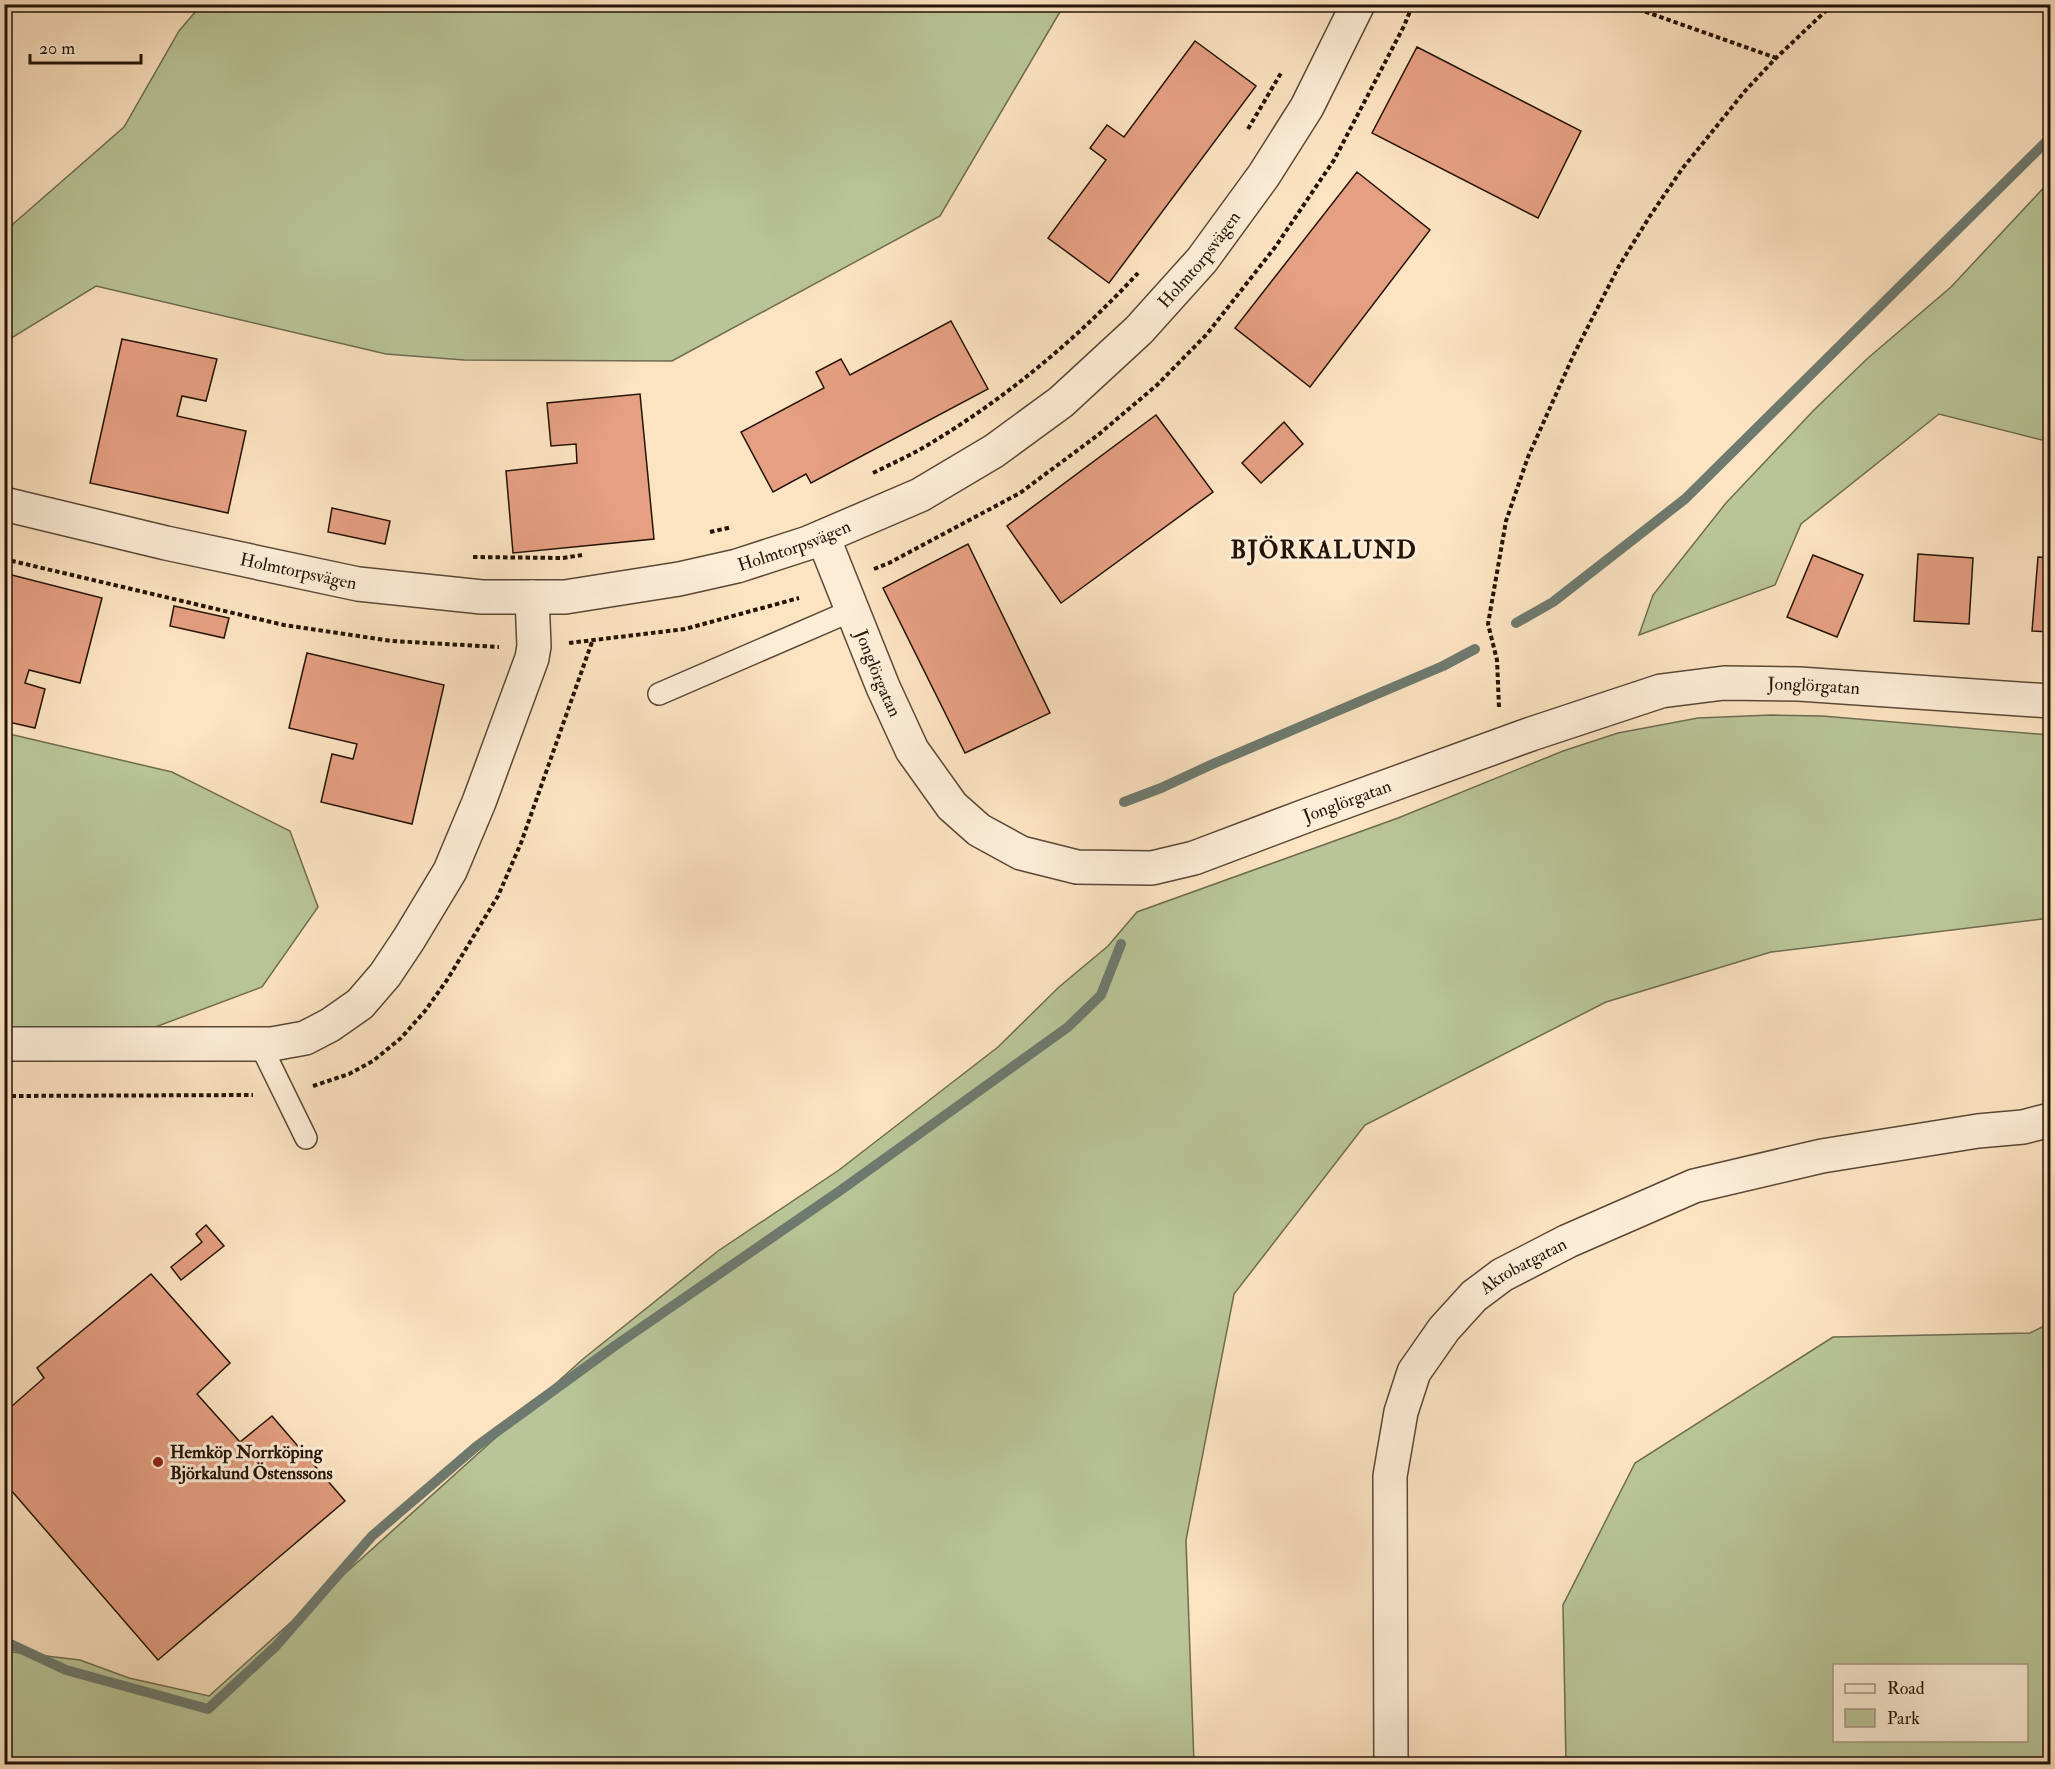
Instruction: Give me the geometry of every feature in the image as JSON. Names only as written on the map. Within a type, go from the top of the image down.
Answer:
[{"type":"street","name":"Holmtorpsvägen","points":[[4,504],[166,543],[358,584],[482,597],[565,597],[679,579],[737,566],[822,537],[920,495],[994,451],[1061,402],[1140,330],[1202,260],[1264,175],[1307,107],[1358,4]]},
{"type":"street","name":"Jonglörgatan","points":[[822,537],[883,687],[912,750],[952,806],[979,830],[1021,853],[1077,867],[1152,868],[1194,858],[1507,742],[1660,691],[1724,683],[1799,684],[2050,701]]},
{"type":"street","points":[[4,1044],[272,1044],[305,1038],[330,1025],[360,1004],[391,966],[450,871],[479,802],[532,658],[534,646],[532,597]]},
{"type":"street","name":"Akrobatgatan","points":[[1391,1764],[1390,1476],[1401,1412],[1414,1372],[1444,1329],[1474,1296],[1502,1275],[1568,1241],[1695,1186],[1822,1155],[2023,1126],[2050,1120]]},
{"type":"lane","points":[[659,694],[847,596]]},
{"type":"lane","points":[[260,1044],[306,1138]]},
{"type":"path","points":[[4,559],[284,625],[392,641],[517,648],[686,629],[792,601],[847,596],[889,563],[1020,493],[1098,435],[1157,385],[1207,333],[1276,246],[1334,160],[1404,26],[1413,4]]},
{"type":"path","points":[[1624,4],[1776,58]]},
{"type":"path","points":[[1507,742],[1499,713],[1497,660],[1488,624],[1506,520],[1528,457],[1593,315],[1619,266],[1650,216],[1682,169],[1745,91],[1833,4]]},
{"type":"path","points":[[1245,133],[1286,63]]},
{"type":"path","points":[[867,476],[925,447],[995,402],[1055,354],[1115,298],[1145,266]]},
{"type":"path","points":[[705,534],[737,526]]},
{"type":"path","points":[[470,557],[563,558],[585,555]]},
{"type":"green space","points":[[202,4],[1064,5],[940,216],[672,361],[464,360],[386,354],[96,286],[5,342],[5,231],[124,127],[179,31]]},
{"type":"green space","points":[[2050,181],[2050,442],[1939,414],[1801,524],[1775,585],[1639,635],[1653,595],[1726,503],[1814,410],[1868,358],[1951,287]]},
{"type":"green space","points":[[1771,715],[1822,716],[2050,735],[2050,918],[1771,952],[1606,1002],[1365,1125],[1234,1294],[1186,1540],[1194,1764],[56,1764],[50,1759],[26,1764],[5,1764],[5,1648],[13,1652],[80,1660],[129,1678],[209,1696],[583,1359],[718,1251],[839,1170],[998,1047],[1059,987],[1108,946],[1137,912],[1398,818],[1563,751],[1618,733],[1698,718]]},
{"type":"green space","points":[[5,733],[172,772],[290,831],[318,907],[262,987],[150,1029],[5,1031]]},
{"type":"green space","points":[[2050,1323],[2050,1764],[1566,1764],[1563,1605],[1635,1463],[1833,1337],[2030,1333]]},
{"type":"building","points":[[1195,41],[1256,86],[1109,283],[1048,238],[1106,160],[1090,148],[1107,125],[1124,137]]},
{"type":"building","points":[[1417,47],[1581,131],[1538,218],[1372,133]]},
{"type":"building","points":[[1357,172],[1430,230],[1310,387],[1235,328]]},
{"type":"building","points":[[951,321],[988,389],[811,483],[806,474],[773,492],[741,432],[824,388],[816,372],[841,359],[850,375]]},
{"type":"building","points":[[122,339],[217,359],[206,401],[182,396],[177,416],[246,431],[228,513],[90,483]]},
{"type":"building","points":[[640,394],[654,539],[513,553],[506,471],[577,463],[576,444],[551,446],[547,403]]},
{"type":"building","points":[[1156,415],[1213,492],[1061,603],[1007,526]]},
{"type":"building","points":[[1284,422],[1303,444],[1261,483],[1242,463]]},
{"type":"building","points":[[332,508],[390,521],[385,544],[328,532]]},
{"type":"building","points":[[968,544],[1050,713],[965,753],[883,588]]},
{"type":"building","points":[[1918,554],[1973,558],[1969,624],[1914,621]]},
{"type":"building","points":[[1813,555],[1863,575],[1837,637],[1787,617]]},
{"type":"building","points":[[2038,557],[2050,558],[2050,632],[2032,631]]},
{"type":"building","points":[[4,573],[102,598],[80,683],[29,670],[25,683],[45,689],[35,728],[4,721]]},
{"type":"building","points":[[174,606],[229,618],[224,638],[170,626]]},
{"type":"building","points":[[307,653],[444,685],[412,824],[321,802],[332,754],[353,759],[357,744],[289,728]]},
{"type":"building","points":[[206,1225],[224,1246],[181,1280],[171,1267],[202,1242],[196,1234]]},
{"type":"building","name":"Hemköp Norrköping Björkalund Östenssons","points":[[151,1274],[230,1363],[197,1394],[240,1442],[272,1416],[345,1501],[158,1660],[4,1482],[4,1413],[44,1378],[37,1368]]},
{"type":"waterway","points":[[1516,623],[1553,602],[1685,499],[2050,138]]},
{"type":"waterway","points":[[1124,802],[1443,666],[1475,649]]},
{"type":"waterway","points":[[4,1641],[66,1670],[208,1709],[276,1646],[372,1536],[477,1446],[616,1345],[841,1190],[1068,1027],[1101,995],[1121,944]]},
{"type":"place","name":"Hemköp Norrköping Björkalund Östenssons","points":[[158,1462]]},
{"type":"district","name":"BJÖRKALUND","points":[[1324,550]]}]
